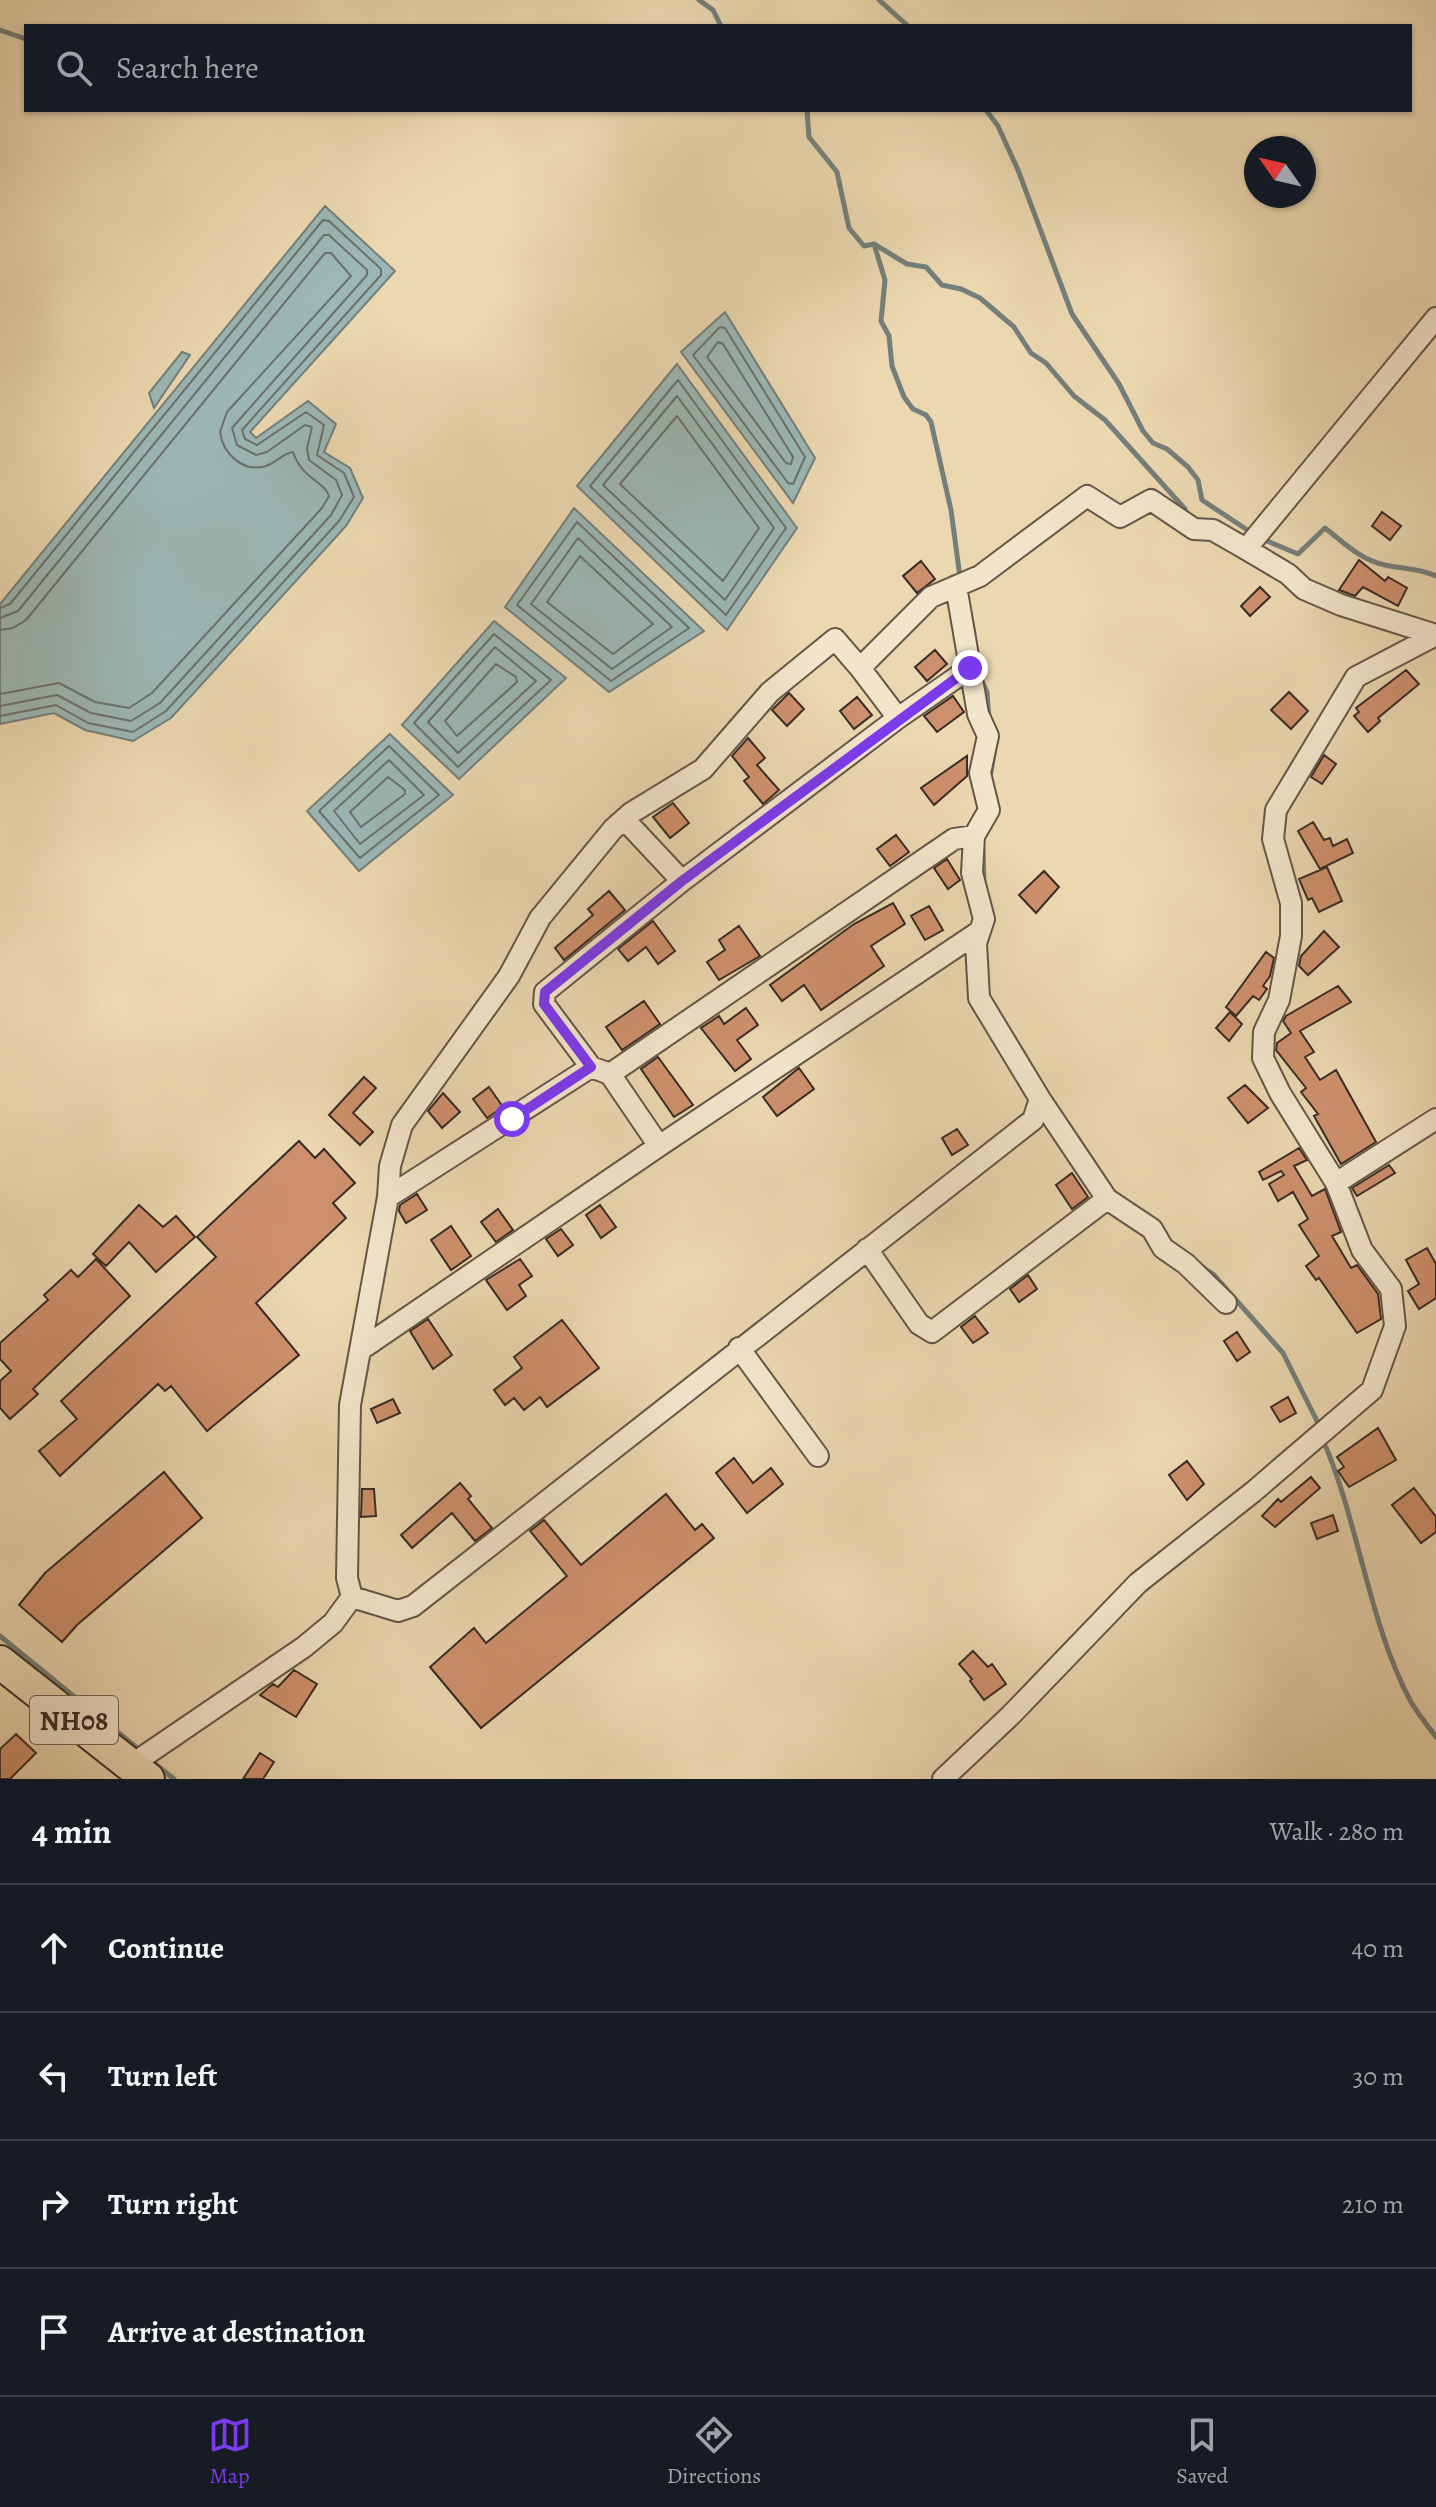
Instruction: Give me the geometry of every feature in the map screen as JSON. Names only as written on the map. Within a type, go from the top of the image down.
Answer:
[{"type":"main road","name":"NH08","points":[[0,1662],[139,1772]]},
{"type":"street","points":[[1253,540],[1436,318]]},
{"type":"street","points":[[860,668],[931,597],[980,576],[1087,496],[1120,517],[1151,500],[1194,529],[1213,530],[1253,540],[1304,589],[1341,605],[1436,635],[1356,677],[1276,810],[1273,839],[1291,903],[1291,936],[1279,1000],[1264,1032],[1263,1058],[1280,1093],[1336,1183],[1362,1250],[1391,1289],[1395,1326],[1372,1390],[1253,1492],[1138,1583],[1011,1715],[943,1779]]},
{"type":"street","points":[[956,586],[978,714],[988,736],[980,773],[989,810],[974,836],[972,873],[984,919],[976,943],[979,998],[1040,1099],[1107,1199],[1152,1229],[1163,1248],[1186,1264],[1226,1303]]},
{"type":"street","points":[[352,1597],[347,1578],[350,1405],[388,1197],[390,1166],[402,1125],[509,976],[540,918],[624,819],[703,769],[770,692],[835,639],[898,718]]},
{"type":"street","points":[[659,1146],[544,1004],[545,992],[682,881],[898,718],[970,668]]},
{"type":"street","points":[[624,819],[682,881]]},
{"type":"street","points":[[388,1197],[600,1070],[954,839],[974,836]]},
{"type":"street","points":[[360,1350],[980,931]]},
{"type":"street","points":[[352,1597],[398,1611],[413,1606],[1033,1120],[1040,1099]]},
{"type":"street","points":[[1336,1183],[1436,1119]]},
{"type":"street","points":[[867,1249],[919,1324],[932,1332],[1107,1199]]},
{"type":"street","points":[[739,1348],[818,1456]]},
{"type":"street","points":[[139,1772],[304,1647],[333,1623],[352,1597]]},
{"type":"water","points":[[325,206],[395,271],[250,432],[256,438],[308,401],[336,424],[324,452],[350,468],[363,498],[346,526],[171,718],[133,741],[85,730],[54,713],[0,724],[0,604]]},
{"type":"water","points":[[725,312],[815,458],[793,503],[681,352]]},
{"type":"water","points":[[182,352],[190,355],[154,408],[149,393]]},
{"type":"water","points":[[677,364],[797,528],[727,630],[577,486]]},
{"type":"water","points":[[574,508],[704,631],[609,692],[505,607]]},
{"type":"water","points":[[494,621],[566,678],[459,779],[402,725]]},
{"type":"water","points":[[390,734],[453,795],[359,871],[307,811]]},
{"type":"building","points":[[1382,512],[1401,526],[1390,540],[1372,526]]},
{"type":"building","points":[[1359,560],[1385,581],[1388,577],[1407,588],[1398,606],[1363,587],[1355,596],[1339,590]]},
{"type":"building","points":[[921,561],[935,579],[917,593],[903,576]]},
{"type":"building","points":[[1260,587],[1270,597],[1250,616],[1241,606]]},
{"type":"building","points":[[935,650],[947,664],[927,681],[915,667]]},
{"type":"building","points":[[1406,670],[1419,684],[1378,718],[1380,721],[1368,732],[1354,716],[1359,712],[1356,708]]},
{"type":"building","points":[[1289,692],[1308,711],[1291,729],[1271,710]]},
{"type":"building","points":[[789,693],[804,709],[787,726],[772,710]]},
{"type":"building","points":[[953,696],[964,712],[937,732],[924,716]]},
{"type":"building","points":[[857,697],[872,715],[854,729],[840,711]]},
{"type":"building","points":[[748,738],[765,758],[757,765],[779,790],[763,804],[744,781],[749,777],[732,756]]},
{"type":"building","points":[[1324,755],[1336,764],[1322,784],[1311,777]]},
{"type":"building","points":[[967,756],[967,776],[934,805],[921,788]]},
{"type":"building","points":[[673,803],[689,823],[670,838],[653,817]]},
{"type":"building","points":[[1313,822],[1324,840],[1330,838],[1333,846],[1347,839],[1353,853],[1320,869],[1298,831]]},
{"type":"building","points":[[896,835],[909,852],[890,866],[877,849]]},
{"type":"building","points":[[947,859],[960,880],[948,889],[934,868]]},
{"type":"building","points":[[1327,867],[1342,901],[1319,912],[1312,898],[1308,900],[1299,879]]},
{"type":"building","points":[[1044,871],[1059,887],[1036,913],[1019,895]]},
{"type":"building","points":[[609,891],[625,910],[564,960],[555,948],[593,915],[588,909]]},
{"type":"building","points":[[893,903],[905,924],[871,946],[884,966],[821,1010],[804,985],[782,1001],[770,985],[854,924]]},
{"type":"building","points":[[929,906],[943,930],[925,940],[911,916]]},
{"type":"building","points":[[653,921],[675,951],[658,964],[646,947],[628,961],[618,949]]},
{"type":"building","points":[[739,926],[760,956],[719,980],[707,962],[725,950],[719,940]]},
{"type":"building","points":[[1324,931],[1339,947],[1308,975],[1299,966],[1301,956]]},
{"type":"building","points":[[1266,952],[1274,958],[1270,976],[1263,986],[1267,989],[1259,1000],[1253,996],[1236,1016],[1226,1007]]},
{"type":"building","points":[[1338,986],[1351,1002],[1300,1031],[1314,1052],[1305,1057],[1320,1080],[1336,1070],[1376,1142],[1341,1164],[1314,1116],[1318,1114],[1301,1092],[1306,1088],[1276,1050],[1277,1043],[1291,1033],[1283,1021],[1286,1016]]},
{"type":"building","points":[[644,1001],[660,1024],[622,1050],[606,1027]]},
{"type":"building","points":[[746,1008],[758,1025],[737,1040],[751,1059],[735,1071],[701,1028],[719,1016],[724,1024]]},
{"type":"building","points":[[1230,1012],[1242,1024],[1229,1041],[1216,1028]]},
{"type":"building","points":[[658,1057],[693,1105],[674,1117],[641,1069]]},
{"type":"building","points":[[799,1068],[814,1089],[777,1116],[763,1097]]},
{"type":"building","points":[[364,1077],[376,1088],[353,1113],[373,1132],[360,1145],[329,1115]]},
{"type":"building","points":[[1245,1085],[1268,1108],[1248,1123],[1228,1098]]},
{"type":"building","points":[[489,1087],[503,1107],[487,1118],[473,1099]]},
{"type":"building","points":[[443,1093],[460,1112],[442,1128],[428,1111]]},
{"type":"building","points":[[957,1129],[968,1145],[952,1155],[942,1138]]},
{"type":"building","points":[[299,1141],[315,1158],[324,1149],[355,1183],[333,1203],[346,1218],[256,1303],[299,1355],[207,1431],[171,1386],[165,1391],[158,1384],[60,1476],[39,1451],[77,1419],[61,1401],[216,1257],[197,1237]]},
{"type":"building","points":[[1299,1148],[1307,1160],[1294,1166],[1312,1196],[1325,1189],[1341,1232],[1332,1236],[1351,1268],[1357,1265],[1378,1294],[1381,1319],[1357,1333],[1319,1278],[1316,1280],[1306,1266],[1319,1256],[1299,1225],[1308,1219],[1293,1192],[1278,1201],[1269,1184],[1284,1175],[1281,1171],[1263,1180],[1259,1172]]},
{"type":"building","points":[[1389,1165],[1395,1173],[1357,1196],[1352,1188]]},
{"type":"building","points":[[1072,1173],[1088,1197],[1072,1209],[1056,1185]]},
{"type":"building","points":[[417,1194],[427,1210],[406,1223],[399,1211],[400,1205]]},
{"type":"building","points":[[139,1205],[163,1227],[176,1216],[195,1237],[156,1272],[129,1242],[106,1266],[93,1254]]},
{"type":"building","points":[[600,1205],[616,1227],[601,1238],[586,1215]]},
{"type":"building","points":[[498,1209],[513,1230],[496,1242],[481,1222]]},
{"type":"building","points":[[451,1226],[471,1256],[451,1270],[431,1240]]},
{"type":"building","points":[[561,1229],[573,1245],[558,1256],[546,1239]]},
{"type":"building","points":[[1427,1248],[1436,1264],[1436,1298],[1419,1309],[1408,1291],[1419,1284],[1406,1260]]},
{"type":"building","points":[[96,1259],[130,1296],[33,1389],[38,1394],[10,1419],[0,1408],[0,1381],[11,1371],[0,1359],[0,1343],[48,1300],[44,1295],[71,1270],[78,1277]]},
{"type":"building","points":[[520,1259],[532,1276],[519,1285],[526,1296],[507,1310],[486,1280]]},
{"type":"building","points":[[1028,1275],[1037,1289],[1019,1302],[1010,1289]]},
{"type":"building","points":[[975,1316],[988,1333],[973,1343],[961,1327]]},
{"type":"building","points":[[428,1319],[452,1355],[433,1369],[410,1331]]},
{"type":"building","points":[[562,1320],[599,1368],[547,1407],[540,1397],[524,1410],[514,1398],[505,1405],[494,1390],[522,1368],[514,1357]]},
{"type":"building","points":[[1237,1332],[1250,1352],[1237,1361],[1224,1341]]},
{"type":"building","points":[[1288,1397],[1296,1413],[1280,1422],[1271,1407]]},
{"type":"building","points":[[393,1399],[400,1413],[377,1423],[371,1409]]},
{"type":"building","points":[[1378,1428],[1396,1460],[1349,1487],[1338,1471],[1344,1467],[1337,1457]]},
{"type":"building","points":[[734,1458],[753,1483],[771,1468],[783,1484],[747,1513],[716,1473]]},
{"type":"building","points":[[1187,1461],[1204,1484],[1187,1500],[1169,1475]]},
{"type":"building","points":[[164,1472],[202,1518],[77,1625],[62,1642],[19,1605],[45,1573]]},
{"type":"building","points":[[1311,1477],[1320,1488],[1275,1527],[1262,1516],[1278,1499],[1281,1502]]},
{"type":"building","points":[[460,1483],[471,1496],[468,1499],[492,1528],[475,1541],[452,1513],[412,1548],[401,1535]]},
{"type":"building","points":[[1414,1488],[1436,1517],[1436,1532],[1421,1543],[1392,1505]]},
{"type":"building","points":[[362,1489],[374,1489],[376,1516],[361,1517]]},
{"type":"building","points":[[666,1494],[695,1530],[702,1524],[714,1538],[481,1728],[430,1667],[474,1628],[486,1643],[567,1576],[530,1531],[544,1520],[581,1565]]},
{"type":"building","points":[[1333,1515],[1338,1531],[1317,1539],[1311,1523]]},
{"type":"building","points":[[973,1651],[988,1667],[992,1664],[1006,1684],[984,1700],[959,1664]]},
{"type":"building","points":[[294,1670],[317,1684],[296,1717],[260,1695],[273,1684],[278,1687]]},
{"type":"building","points":[[16,1734],[36,1753],[10,1779],[0,1779],[0,1749]]},
{"type":"building","points":[[260,1753],[274,1762],[263,1779],[243,1779]]},
{"type":"waterway","points":[[699,0],[713,10],[720,24]]},
{"type":"waterway","points":[[879,0],[906,24]]},
{"type":"waterway","points":[[0,30],[24,38]]},
{"type":"waterway","points":[[807,112],[809,137],[837,172],[849,228],[864,246],[874,244],[885,280],[881,321],[889,336],[892,366],[904,397],[913,409],[926,415],[931,422],[951,510],[960,577]]},
{"type":"waterway","points":[[988,112],[998,126],[1018,170],[1072,314],[1119,384],[1143,431],[1153,443],[1167,449],[1188,467],[1198,480],[1202,500],[1252,533]]},
{"type":"waterway","points":[[874,244],[907,264],[926,267],[942,285],[980,298],[1014,327],[1031,353],[1046,363],[1074,396],[1105,420],[1185,509]]},
{"type":"waterway","points":[[1260,538],[1298,554],[1325,528],[1368,559],[1436,576]]},
{"type":"waterway","points":[[965,590],[974,634]]},
{"type":"waterway","points":[[981,680],[987,692],[989,720]]},
{"type":"waterway","points":[[990,778],[996,741]]},
{"type":"waterway","points":[[983,849],[984,883]]},
{"type":"waterway","points":[[1202,1267],[1213,1274],[1283,1353],[1317,1421]]},
{"type":"waterway","points":[[1326,1447],[1348,1510],[1385,1643],[1411,1702],[1436,1737]]},
{"type":"waterway","points":[[0,1636],[142,1752]]},
{"type":"waterway","points":[[149,1759],[174,1779]]},
{"type":"route","points":[[512,1119],[591,1067],[544,1004],[545,992],[682,881],[898,718],[970,668]]}]
